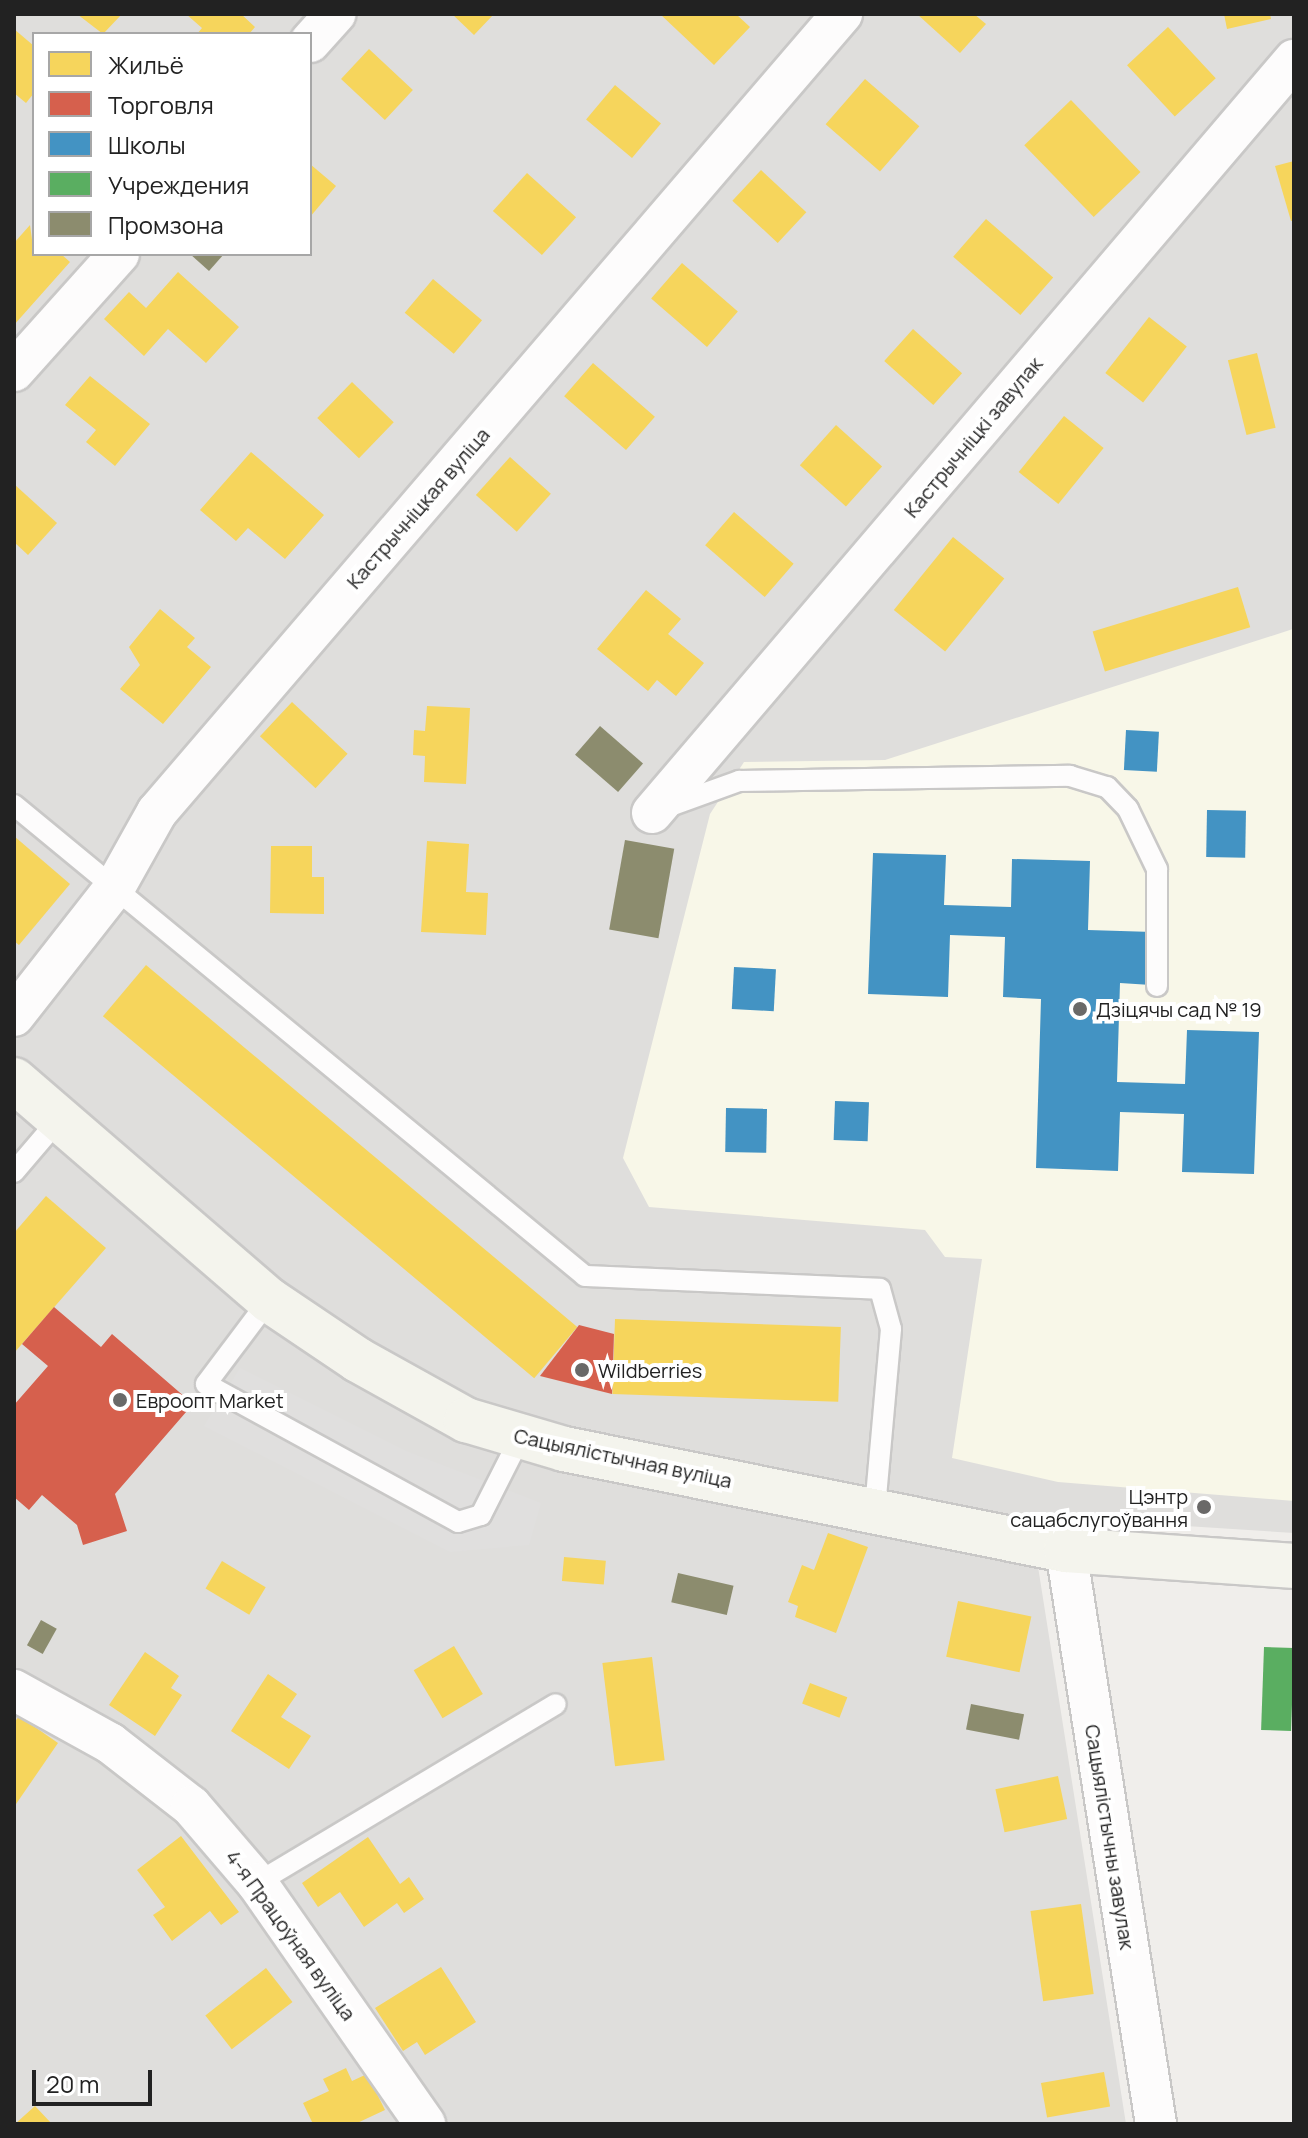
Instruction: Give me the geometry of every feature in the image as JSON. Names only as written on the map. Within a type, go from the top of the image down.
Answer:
[{"type":"main road","name":"Сацыялістычная вуліца","points":[[14,1080],[269,1300],[358,1360],[466,1420],[520,1438],[1066,1550],[1294,1566]]},
{"type":"street","points":[[312,40],[335,14]]},
{"type":"street","name":"Кастрычніцкая вуліца","points":[[14,1016],[115,887],[157,812],[842,14]]},
{"type":"street","name":"Кастрычніцкі завулак","points":[[652,813],[1294,60]]},
{"type":"street","points":[[14,371],[117,256]]},
{"type":"street","name":"Сацыялістычны завулак","points":[[1066,1550],[1156,2124]]},
{"type":"street","name":"4-я Працоўная вуліца","points":[[14,1690],[110,1743],[191,1806],[257,1883],[425,2124]]},
{"type":"lane","points":[[652,813],[739,781],[1070,776],[1107,787],[1128,809],[1157,869],[1157,986]]},
{"type":"lane","points":[[14,805],[585,1276],[880,1289],[891,1329],[875,1509]]},
{"type":"lane","points":[[14,1172],[60,1118]]},
{"type":"lane","points":[[269,1300],[206,1384],[458,1522],[481,1515],[520,1438]]},
{"type":"lane","points":[[257,1883],[556,1704]]},
{"type":"shaded area","points":[[14,14],[1294,14],[1294,1533],[1030,1516],[1126,2124],[14,2124]]},
{"type":"shaded area","points":[[1293,629],[1294,1501],[1058,1482],[952,1458],[982,1259],[945,1257],[925,1230],[649,1207],[623,1158],[710,814],[744,762],[885,760]]},
{"type":"shaded area","points":[[240,1368],[406,1451],[541,1503],[529,1545],[450,1552],[204,1426]]},
{"type":"building: Жильё","points":[[77,14],[122,14],[105,32],[100,32]]},
{"type":"building: Жильё","points":[[186,14],[241,14],[255,27],[251,32],[199,32],[202,28]]},
{"type":"building: Жильё","points":[[452,14],[494,14],[474,35]]},
{"type":"building: Жильё","points":[[660,14],[736,14],[750,27],[714,65]]},
{"type":"building: Жильё","points":[[917,14],[974,14],[986,24],[960,53]]},
{"type":"building: Жильё","points":[[1224,14],[1270,14],[1271,19],[1227,29]]},
{"type":"building: Жильё","points":[[1168,27],[1216,78],[1175,116],[1127,65]]},
{"type":"building: Жильё","points":[[14,29],[32,44],[32,96],[26,103],[14,93]]},
{"type":"building: Жильё","points":[[369,49],[413,90],[385,120],[341,79]]},
{"type":"building: Жильё","points":[[865,79],[919,126],[880,172],[826,124]]},
{"type":"building: Жильё","points":[[615,85],[661,124],[632,158],[586,119]]},
{"type":"building: Жильё","points":[[1071,100],[1140,172],[1094,217],[1024,145]]},
{"type":"building: Жильё","points":[[1294,161],[1294,220],[1291,221],[1275,166]]},
{"type":"building: Жильё","points":[[312,166],[336,186],[312,215]]},
{"type":"building: Жильё","points":[[761,170],[806,212],[778,243],[732,201]]},
{"type":"building: Жильё","points":[[527,173],[576,217],[542,255],[493,211]]},
{"type":"building: Жильё","points":[[986,219],[1053,277],[1020,315],[953,257]]},
{"type":"building: Жильё","points":[[30,225],[32,256],[63,256],[70,262],[14,325],[14,243]]},
{"type":"building: Жильё","points":[[682,263],[738,312],[707,347],[651,298]]},
{"type":"building: Жильё","points":[[178,272],[239,327],[206,363],[168,329],[144,356],[104,319],[129,292],[146,308]]},
{"type":"building: Жильё","points":[[433,279],[482,320],[454,354],[405,313]]},
{"type":"building: Жильё","points":[[1149,317],[1187,347],[1143,403],[1105,373]]},
{"type":"building: Жильё","points":[[913,329],[962,373],[933,405],[884,361]]},
{"type":"building: Жильё","points":[[1257,353],[1276,428],[1247,435],[1228,360]]},
{"type":"building: Жильё","points":[[593,363],[655,417],[626,450],[564,396]]},
{"type":"building: Жильё","points":[[90,376],[150,424],[115,466],[86,442],[96,430],[65,405]]},
{"type":"building: Жильё","points":[[352,382],[394,422],[359,458],[317,418]]},
{"type":"building: Жильё","points":[[1064,416],[1104,448],[1058,504],[1019,472]]},
{"type":"building: Жильё","points":[[836,425],[882,466],[846,507],[800,465]]},
{"type":"building: Жильё","points":[[251,452],[324,515],[285,559],[248,528],[236,541],[200,510]]},
{"type":"building: Жильё","points":[[510,457],[551,494],[517,532],[476,495]]},
{"type":"building: Жильё","points":[[14,484],[57,523],[28,555],[14,542]]},
{"type":"building: Жильё","points":[[734,512],[794,564],[765,597],[705,545]]},
{"type":"building: Жильё","points":[[953,537],[1004,579],[945,652],[894,610]]},
{"type":"building: Жильё","points":[[1238,587],[1250,627],[1105,672],[1093,631]]},
{"type":"building: Жильё","points":[[646,590],[681,619],[668,634],[704,663],[676,696],[657,680],[648,691],[597,649]]},
{"type":"building: Жильё","points":[[160,609],[195,638],[187,647],[211,667],[163,724],[120,689],[140,665],[129,647]]},
{"type":"building: Жильё","points":[[292,702],[348,754],[316,788],[260,736]]},
{"type":"building: Жильё","points":[[427,706],[470,708],[466,784],[424,782],[425,756],[413,755],[414,730],[425,731]]},
{"type":"building: Жильё","points":[[14,836],[70,884],[19,945],[14,941]]},
{"type":"building: Жильё","points":[[427,841],[469,844],[466,892],[488,893],[486,935],[421,932]]},
{"type":"building: Жильё","points":[[271,846],[312,846],[312,877],[324,877],[324,914],[270,913]]},
{"type":"building: Жильё","points":[[146,965],[577,1327],[534,1378],[103,1016]]},
{"type":"building: Жильё","points":[[46,1196],[106,1248],[14,1353],[14,1233]]},
{"type":"building: Жильё","points":[[615,1319],[841,1327],[838,1402],[612,1394]]},
{"type":"building: Жильё","points":[[828,1533],[868,1547],[836,1633],[795,1617],[798,1606],[788,1602],[802,1565],[814,1570]]},
{"type":"building: Жильё","points":[[564,1557],[606,1561],[604,1585],[562,1581]]},
{"type":"building: Жильё","points":[[222,1561],[266,1587],[249,1615],[206,1588]]},
{"type":"building: Жильё","points":[[958,1601],[1031,1617],[1020,1672],[946,1657]]},
{"type":"building: Жильё","points":[[454,1646],[483,1694],[443,1718],[414,1670]]},
{"type":"building: Жильё","points":[[145,1652],[179,1676],[171,1688],[182,1695],[155,1736],[109,1705]]},
{"type":"building: Жильё","points":[[652,1657],[665,1760],[615,1766],[602,1663]]},
{"type":"building: Жильё","points":[[268,1674],[297,1694],[281,1717],[311,1736],[289,1769],[231,1731]]},
{"type":"building: Жильё","points":[[810,1683],[847,1697],[839,1718],[802,1704]]},
{"type":"building: Жильё","points":[[19,1716],[58,1743],[14,1807],[14,1723]]},
{"type":"building: Жильё","points":[[1058,1776],[1067,1819],[1005,1832],[995,1789]]},
{"type":"building: Жильё","points":[[181,1836],[239,1912],[221,1925],[210,1911],[172,1941],[153,1915],[165,1907],[137,1870]]},
{"type":"building: Жильё","points":[[368,1837],[400,1884],[409,1877],[424,1899],[404,1913],[397,1903],[364,1927],[340,1892],[318,1907],[302,1883]]},
{"type":"building: Жильё","points":[[1081,1904],[1094,1994],[1043,2001],[1030,1911]]},
{"type":"building: Жильё","points":[[441,1967],[476,2022],[425,2055],[417,2042],[403,2051],[375,2008]]},
{"type":"building: Жильё","points":[[266,1968],[292,2002],[232,2049],[205,2015]]},
{"type":"building: Жильё","points":[[346,2068],[352,2081],[367,2074],[385,2110],[355,2124],[313,2124],[303,2103],[329,2091],[323,2079]]},
{"type":"building: Жильё","points":[[1104,2072],[1110,2106],[1047,2118],[1041,2083]]},
{"type":"building: Жильё","points":[[35,2106],[52,2124],[15,2124]]},
{"type":"building: Торговля","points":[[54,1307],[101,1347],[112,1334],[193,1404],[115,1494],[127,1531],[83,1545],[77,1525],[42,1495],[29,1510],[14,1497],[14,1405],[48,1366],[22,1344]]},
{"type":"building: Торговля","points":[[579,1325],[614,1334],[612,1394],[540,1376]]},
{"type":"building: Школы","points":[[1126,730],[1159,732],[1157,772],[1124,770]]},
{"type":"building: Школы","points":[[1207,810],[1246,811],[1245,858],[1206,857]]},
{"type":"building: Школы","name":"Дзіцячы сад № 19","points":[[873,853],[946,855],[944,905],[1011,907],[1012,859],[1090,861],[1088,930],[1153,932],[1151,985],[1120,983],[1117,1082],[1185,1084],[1187,1030],[1259,1032],[1254,1174],[1182,1172],[1184,1114],[1120,1112],[1118,1171],[1036,1168],[1041,999],[1003,997],[1005,937],[950,935],[948,997],[868,994]]},
{"type":"building: Школы","points":[[734,967],[776,969],[774,1011],[732,1009]]},
{"type":"building: Школы","points":[[835,1101],[869,1102],[868,1141],[834,1140]]},
{"type":"building: Школы","points":[[726,1108],[767,1109],[766,1153],[725,1152]]},
{"type":"building: Учреждения","points":[[1264,1647],[1294,1648],[1291,1731],[1261,1730]]},
{"type":"building: Промзона","points":[[192,256],[222,256],[209,271]]},
{"type":"building: Промзона","points":[[600,726],[643,763],[618,792],[575,755]]},
{"type":"building: Промзона","points":[[625,840],[674,849],[658,938],[609,930]]},
{"type":"building: Промзона","points":[[678,1573],[734,1586],[727,1615],[671,1602]]},
{"type":"building: Промзона","points":[[41,1620],[57,1629],[43,1654],[27,1645]]},
{"type":"building: Промзона","points":[[971,1704],[1024,1714],[1019,1740],[966,1730]]},
{"type":"place","name":"Дзіцячы сад № 19","points":[[1080,1009]]},
{"type":"place","name":"Wildberries","points":[[582,1370]]},
{"type":"place","name":"Евроопт Market","points":[[120,1400]]},
{"type":"place","name":"Цэнтр сацабслугоўвання","points":[[1204,1507]]}]
